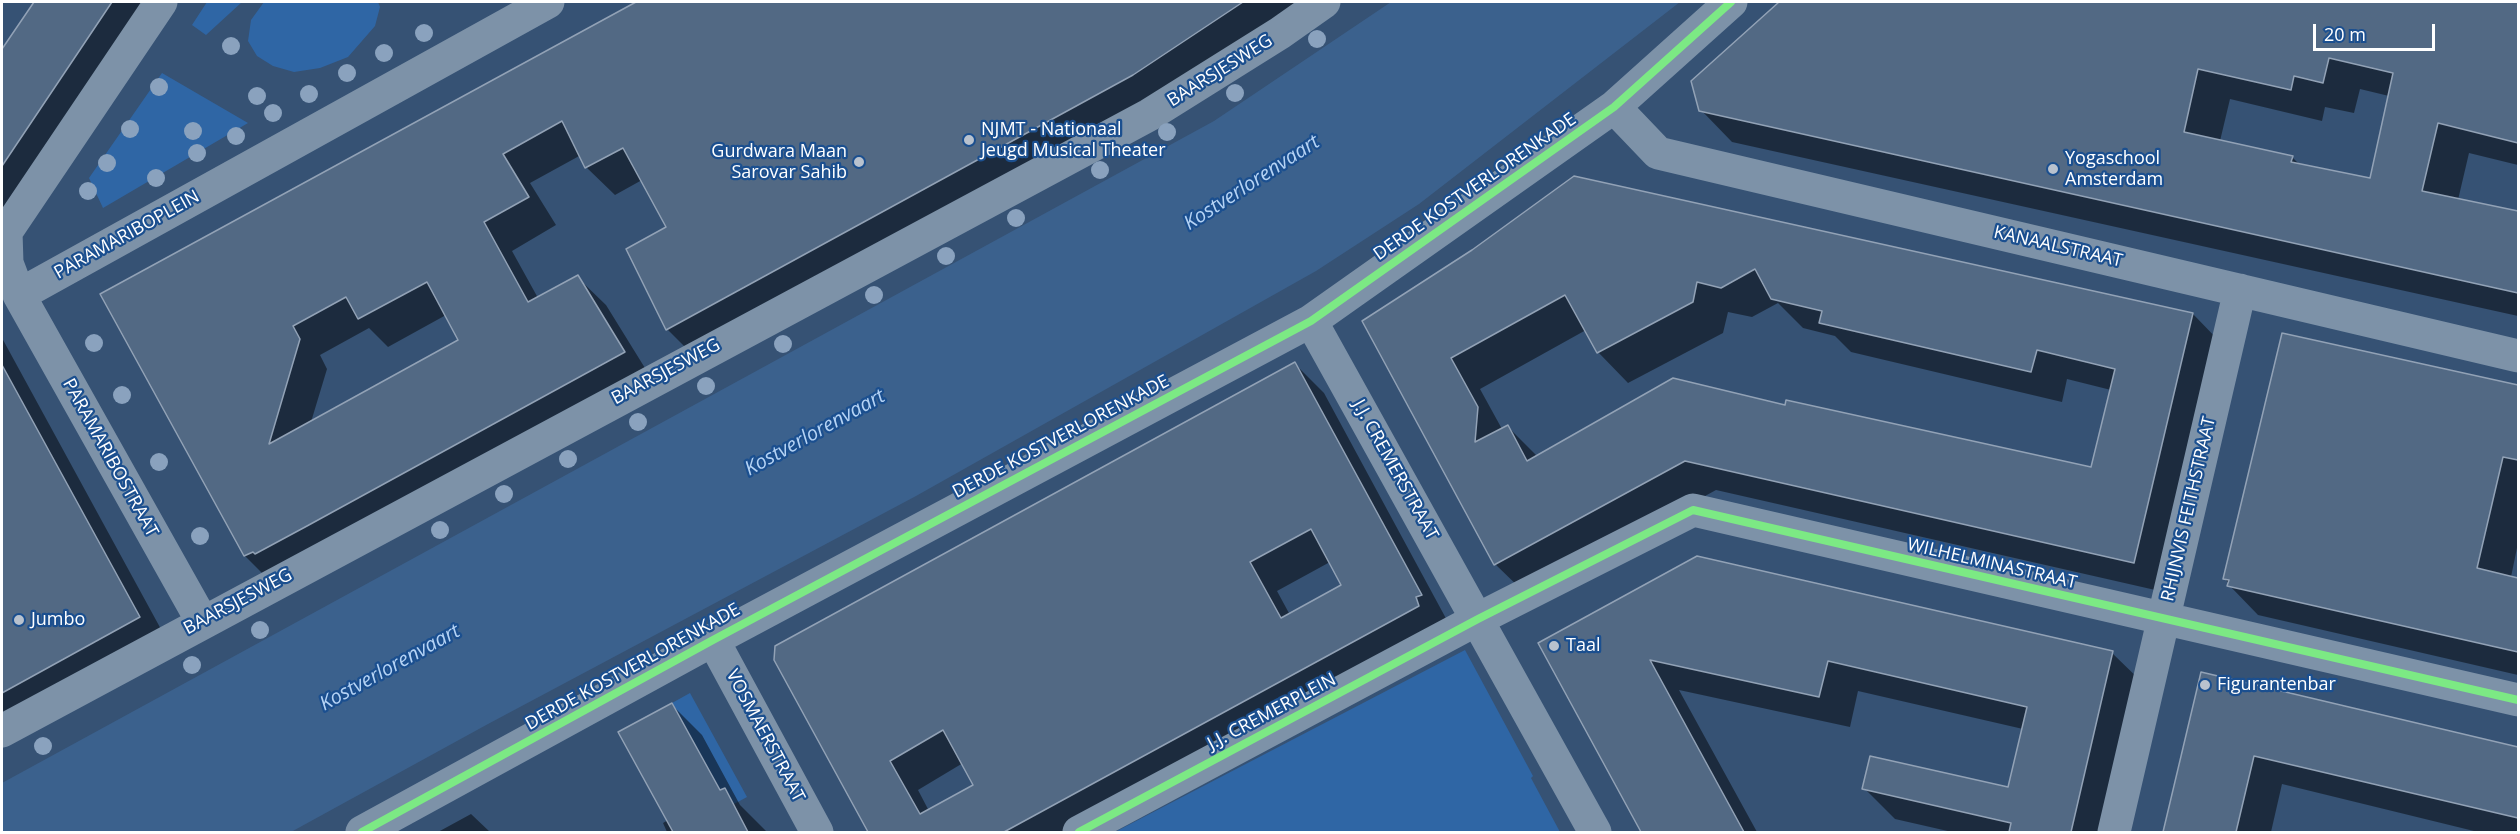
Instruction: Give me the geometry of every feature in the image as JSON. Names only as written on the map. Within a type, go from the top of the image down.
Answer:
[{"type":"street","points":[[19,295],[7,263],[6,232],[161,2]]},
{"type":"street","name":"PARAMARIBOPLEIN","points":[[19,295],[502,11],[548,2]]},
{"type":"street","name":"BAARSJESWEG","points":[[2,730],[1149,115],[1281,33],[1324,2]]},
{"type":"street","name":"DERDE KOSTVERLORENKADE","points":[[362,832],[713,640],[1311,321],[1614,107],[1731,2]]},
{"type":"street","name":"KANAALSTRAAT","points":[[1614,107],[1658,153],[2518,356]]},
{"type":"street","name":"RHIJNVIS FEITHSTRAAT","points":[[2114,832],[2240,290]]},
{"type":"street","name":"PARAMARIBOSTRAAT","points":[[19,295],[202,621]]},
{"type":"street","name":"J.J. CREMERSTRAAT","points":[[1311,321],[1478,619]]},
{"type":"street","name":"WILHELMINASTRAAT","points":[[1478,619],[1693,510],[2518,700]]},
{"type":"street","points":[[1478,619],[1595,832]]},
{"type":"street","name":"J.J. CREMERPLEIN","points":[[1079,832],[1478,619]]},
{"type":"street","name":"VOSMAERSTRAAT","points":[[713,640],[817,832]]},
{"type":"shaded area","points":[[207,2],[242,2],[206,35],[192,25]]},
{"type":"shaded area","points":[[264,2],[378,2],[380,7],[375,26],[348,57],[320,68],[294,72],[273,66],[257,56],[248,41],[251,20]]},
{"type":"shaded area","points":[[162,73],[248,123],[103,208],[89,178]]},
{"type":"shaded area","points":[[1465,650],[1533,776],[1531,778],[1560,832],[1115,832]]},
{"type":"shaded area","points":[[690,693],[747,797],[734,804],[725,788],[720,790],[672,703]]},
{"type":"water","name":"Kostverlorenvaart","points":[[1391,2],[1680,2],[1419,204],[1316,271],[916,496],[488,724],[291,832],[2,832],[2,783],[1214,121]]},
{"type":"building","points":[[34,2],[112,2],[2,166],[2,49]]},
{"type":"building","points":[[636,2],[1243,2],[1133,75],[666,330],[626,249],[666,227],[623,148],[585,168],[562,121],[503,154],[529,197],[484,222],[528,302],[578,275],[625,352],[255,554],[253,552],[244,556],[100,294]],"holes":[[[427,282],[458,340],[269,444],[300,339],[293,326],[346,297],[358,319]]]},
{"type":"building","points":[[1779,2],[2518,2],[2518,143],[2438,123],[2422,191],[2518,211],[2518,293],[1699,111],[1691,81]],"holes":[[[2329,58],[2393,73],[2370,178],[2291,162],[2293,156],[2184,132],[2198,69],[2291,90],[2294,76],[2323,83]]]},
{"type":"building","points":[[1574,176],[2193,313],[2134,563],[1685,461],[1494,565],[1362,321],[1472,250]],"holes":[[[1755,269],[1771,299],[1822,311],[1819,323],[2031,372],[2037,350],[2115,369],[2091,467],[1786,400],[1785,405],[1673,378],[1527,461],[1508,425],[1475,442],[1478,407],[1451,358],[1565,295],[1597,353],[1693,302],[1697,282],[1721,288]]]},
{"type":"building","points":[[2282,333],[2518,385],[2518,460],[2503,457],[2477,568],[2518,578],[2518,652],[2227,586],[2229,580],[2223,579]]},
{"type":"building","points":[[1295,362],[1422,595],[1416,597],[1419,606],[1004,832],[868,832],[774,660],[775,646]],"holes":[[[1311,529],[1341,585],[1281,618],[1250,562]],[[943,730],[973,785],[920,814],[890,761]]]},
{"type":"building","points":[[2,365],[140,617],[2,693]]},
{"type":"building","points":[[1697,556],[2113,651],[2071,832],[2009,832],[2011,823],[1862,789],[1870,756],[2008,787],[2027,707],[1828,661],[1819,697],[1650,660],[1744,832],[1641,832],[1538,643]]},
{"type":"building","points":[[2201,672],[2518,747],[2518,818],[2254,756],[2236,832],[2163,832]]},
{"type":"building","points":[[672,703],[720,790],[725,788],[748,832],[673,832],[618,732]]},
{"type":"cycle path","points":[[362,832],[713,640],[1311,321],[1614,107],[1731,2]]},
{"type":"cycle path","points":[[1079,832],[1478,619],[1693,510],[2518,700]]},
{"type":"place","name":"NJMT - Nationaal Jeugd Musical Theater","points":[[969,140]]},
{"type":"place","name":"Gurdwara Maan Sarovar Sahib","points":[[859,162]]},
{"type":"place","name":"Yogaschool Amsterdam","points":[[2053,169]]},
{"type":"place","name":"Jumbo","points":[[19,620]]},
{"type":"place","name":"Taal","points":[[1554,646]]},
{"type":"place","name":"Figurantenbar","points":[[2205,685]]}]
